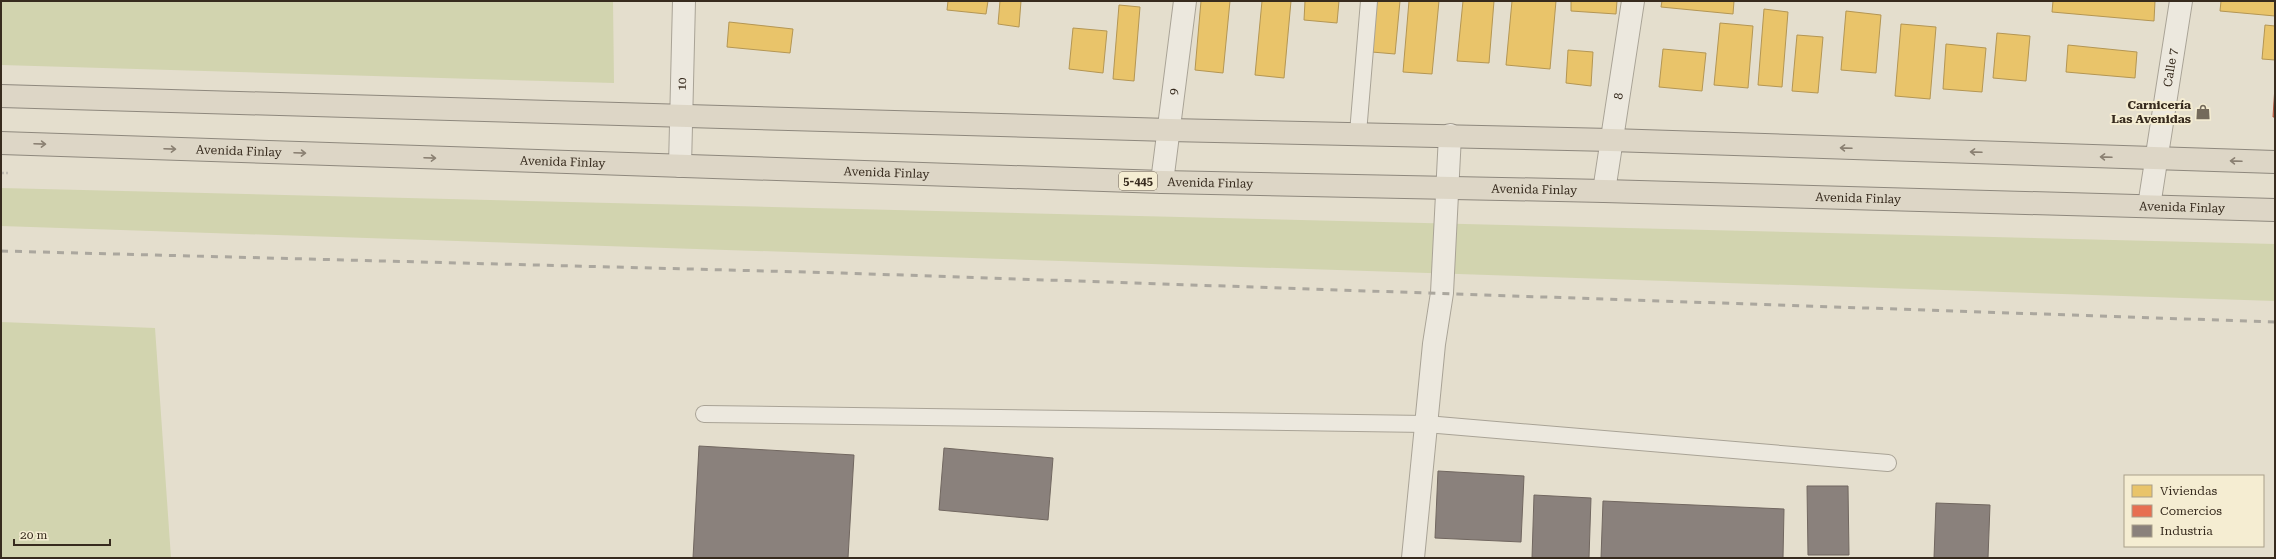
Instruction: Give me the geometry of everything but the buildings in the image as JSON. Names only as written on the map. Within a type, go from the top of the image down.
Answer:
[{"type":"highway","points":[[1,96],[680,114],[1169,130],[1450,135],[2275,162]]},
{"type":"highway","name":"Avenida Finlay","points":[[1,143],[1162,182],[1604,190],[2275,210]]},
{"type":"street","name":"10","points":[[680,166],[680,114],[684,1]]},
{"type":"street","name":"9","points":[[1162,182],[1185,1]]},
{"type":"street","name":"8","points":[[1604,190],[1633,1]]},
{"type":"street","name":"Calle 7","points":[[2149,206],[2181,1]]},
{"type":"street","points":[[1413,558],[1434,344],[1442,293],[1450,135]]},
{"type":"lane","points":[[1358,133],[1369,1]]},
{"type":"lane","points":[[704,414],[1426,424],[1888,463]]},
{"type":"green space","points":[[1,1],[613,1],[614,83],[1,65]]},
{"type":"green space","points":[[1,188],[2275,244],[2275,301],[1,226]]},
{"type":"green space","points":[[1,322],[155,328],[171,558],[1,558]]},
{"type":"railway","points":[[1,251],[842,273],[2275,322]]},
{"type":"place","name":"Carnicería Las Avenidas","points":[[2203,112]]}]
